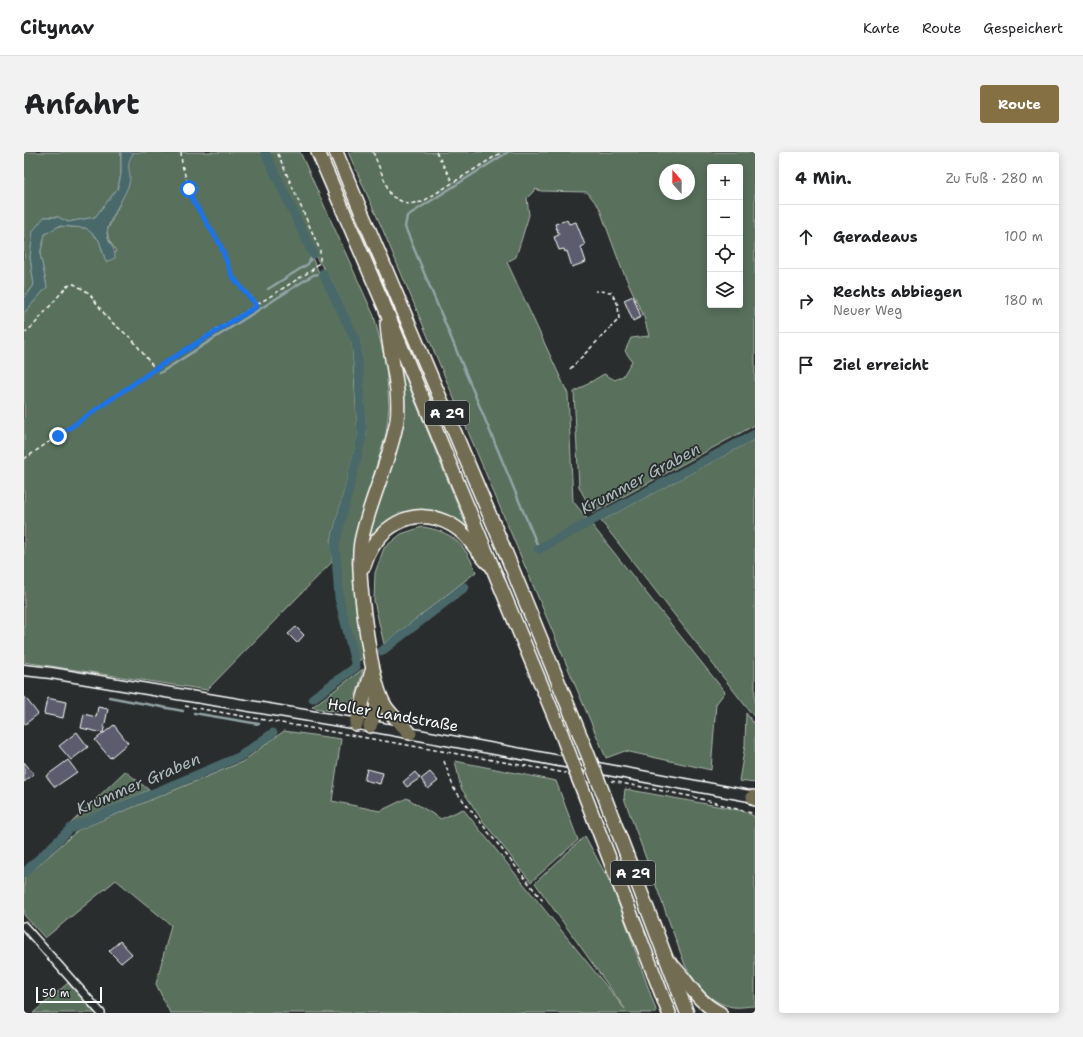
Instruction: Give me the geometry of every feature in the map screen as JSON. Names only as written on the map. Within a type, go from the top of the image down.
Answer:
[{"type":"highway","name":"A 29","points":[[318,152],[386,310],[562,735],[573,777],[669,1013]]},
{"type":"highway","name":"A 29","points":[[336,152],[507,556],[582,740],[604,783],[687,1013]]},
{"type":"highway","points":[[386,310],[388,335],[397,385],[397,419],[390,449],[361,543],[360,577],[372,670],[384,704],[410,733]]},
{"type":"highway","points":[[360,577],[368,552],[383,532],[400,521],[411,518],[434,519],[452,525],[468,539],[480,555],[494,569]]},
{"type":"highway","points":[[356,724],[372,670]]},
{"type":"highway","points":[[370,726],[376,709],[378,688]]},
{"type":"highway","points":[[667,960],[682,975],[697,997],[720,1013]]},
{"type":"main road","name":"Holler Landstraße","points":[[24,670],[50,673],[410,733],[754,798]]},
{"type":"street","points":[[24,926],[101,1013]]},
{"type":"path","points":[[181,152],[182,165],[193,201],[220,244],[232,276],[257,306]]},
{"type":"path","points":[[24,459],[155,369],[257,306],[312,270],[320,262],[320,250],[277,152]]},
{"type":"path","points":[[373,152],[391,196],[407,204],[422,202],[502,152]]},
{"type":"path","points":[[436,152],[453,183]]},
{"type":"path","points":[[24,333],[38,322],[67,286],[74,284],[89,293],[109,320],[132,339],[155,369]]},
{"type":"path","points":[[570,369],[619,318],[618,305],[611,292],[595,291]]},
{"type":"path","points":[[182,705],[573,777]]},
{"type":"path","points":[[444,761],[454,789],[543,901]]},
{"type":"path","points":[[604,783],[694,797],[755,814]]},
{"type":"green space","points":[[24,152],[121,152],[121,174],[118,188],[95,217],[68,222],[58,217],[44,217],[30,257],[34,285],[24,299]]},
{"type":"green space","points":[[134,152],[261,152],[352,341],[358,437],[331,541],[332,562],[207,690],[24,662],[24,313],[47,287],[40,254],[45,234],[59,226],[86,228],[99,240],[106,261],[116,251],[109,240],[107,231],[129,183],[127,161]]},
{"type":"green space","points":[[267,152],[300,152],[374,316],[386,364],[389,407],[386,434],[358,526],[352,562],[363,658],[357,662],[342,598],[338,543],[366,436],[360,341],[328,274],[317,259]]},
{"type":"green space","points":[[348,152],[755,152],[755,425],[593,513],[579,487],[574,392],[604,374],[615,380],[623,376],[632,361],[625,351],[631,338],[649,336],[644,317],[621,267],[599,207],[587,192],[541,191],[536,189],[527,198],[529,215],[516,257],[507,262],[568,394],[573,501],[725,692],[716,704],[711,770],[625,751],[606,758],[382,228]]},
{"type":"green space","points":[[399,362],[468,530],[423,512],[368,544],[401,390]]},
{"type":"green space","points":[[755,439],[755,718],[601,521]]},
{"type":"green space","points":[[422,527],[442,532],[456,540],[472,562],[476,572],[384,644],[374,601],[375,573],[384,548],[401,534]]},
{"type":"green space","points":[[363,669],[354,699],[349,705],[343,709],[335,710],[325,710],[312,707]]},
{"type":"green space","points":[[746,713],[755,725],[755,783],[739,781],[745,745]]},
{"type":"green space","points":[[284,731],[341,739],[332,801],[380,811],[407,798],[441,819],[463,809],[625,1009],[535,883],[585,836],[615,892],[657,1013],[170,1013],[156,984],[171,925],[116,880],[45,938],[24,915],[24,878],[78,830],[242,762]]},
{"type":"green space","points":[[455,761],[556,781],[578,840],[531,882],[482,820],[461,788]]},
{"type":"green space","points":[[125,771],[149,790],[69,825]]},
{"type":"green space","points":[[625,789],[744,811],[755,817],[755,1006],[733,1007],[724,1005],[704,992],[689,972],[685,965],[624,798]]},
{"type":"green space","points":[[68,983],[95,1013],[33,1013]]},
{"type":"water","points":[[121,152],[134,152],[129,162],[129,184],[110,222],[107,233],[108,240],[115,254],[115,258],[106,262],[99,240],[86,228],[59,226],[45,234],[40,254],[47,287],[24,313],[24,299],[34,285],[30,257],[33,231],[44,217],[58,217],[68,222],[95,217],[118,188],[121,174]]},
{"type":"building","points":[[567,220],[569,224],[576,222],[585,245],[581,247],[586,262],[572,267],[567,251],[565,252],[564,249],[559,250],[554,237],[559,235],[555,224]]},
{"type":"building","points":[[633,296],[641,317],[633,321],[624,300]]},
{"type":"building","points":[[296,627],[304,635],[297,643],[288,634]]},
{"type":"building","points":[[24,696],[38,714],[24,725]]},
{"type":"building","points":[[47,698],[66,702],[63,718],[44,714]]},
{"type":"building","points":[[98,707],[108,709],[103,733],[81,728],[84,714],[96,717]]},
{"type":"building","points":[[114,725],[128,743],[110,758],[95,740]]},
{"type":"building","points":[[77,732],[88,747],[71,760],[59,746]]},
{"type":"building","points":[[68,760],[77,772],[55,787],[46,776]]},
{"type":"building","points":[[24,762],[34,774],[24,782]]},
{"type":"building","points":[[367,769],[383,773],[380,784],[364,780]]},
{"type":"building","points":[[415,772],[420,778],[407,787],[403,782]]},
{"type":"building","points":[[430,772],[438,781],[428,789],[421,779]]},
{"type":"building","points":[[120,941],[132,954],[121,963],[109,951]]},
{"type":"waterway","points":[[265,152],[313,254]]},
{"type":"waterway","points":[[508,152],[407,216],[405,227],[539,549]]},
{"type":"waterway","points":[[268,289],[308,264],[313,254]]},
{"type":"waterway","points":[[160,373],[313,275],[323,273]]},
{"type":"waterway","points":[[313,698],[356,667],[339,598],[335,544],[362,437],[356,341],[323,273]]},
{"type":"waterway","name":"Krummer Graben","points":[[539,549],[755,434]]},
{"type":"waterway","name":"Krummer Graben","points":[[382,651],[465,587]]},
{"type":"waterway","points":[[109,697],[183,711]]},
{"type":"waterway","points":[[194,713],[259,724]]},
{"type":"waterway","name":"Krummer Graben","points":[[24,873],[71,828],[239,757],[273,733]]},
{"type":"route","points":[[58,436],[155,369],[257,306],[232,276],[220,244],[193,201],[189,189]]}]
